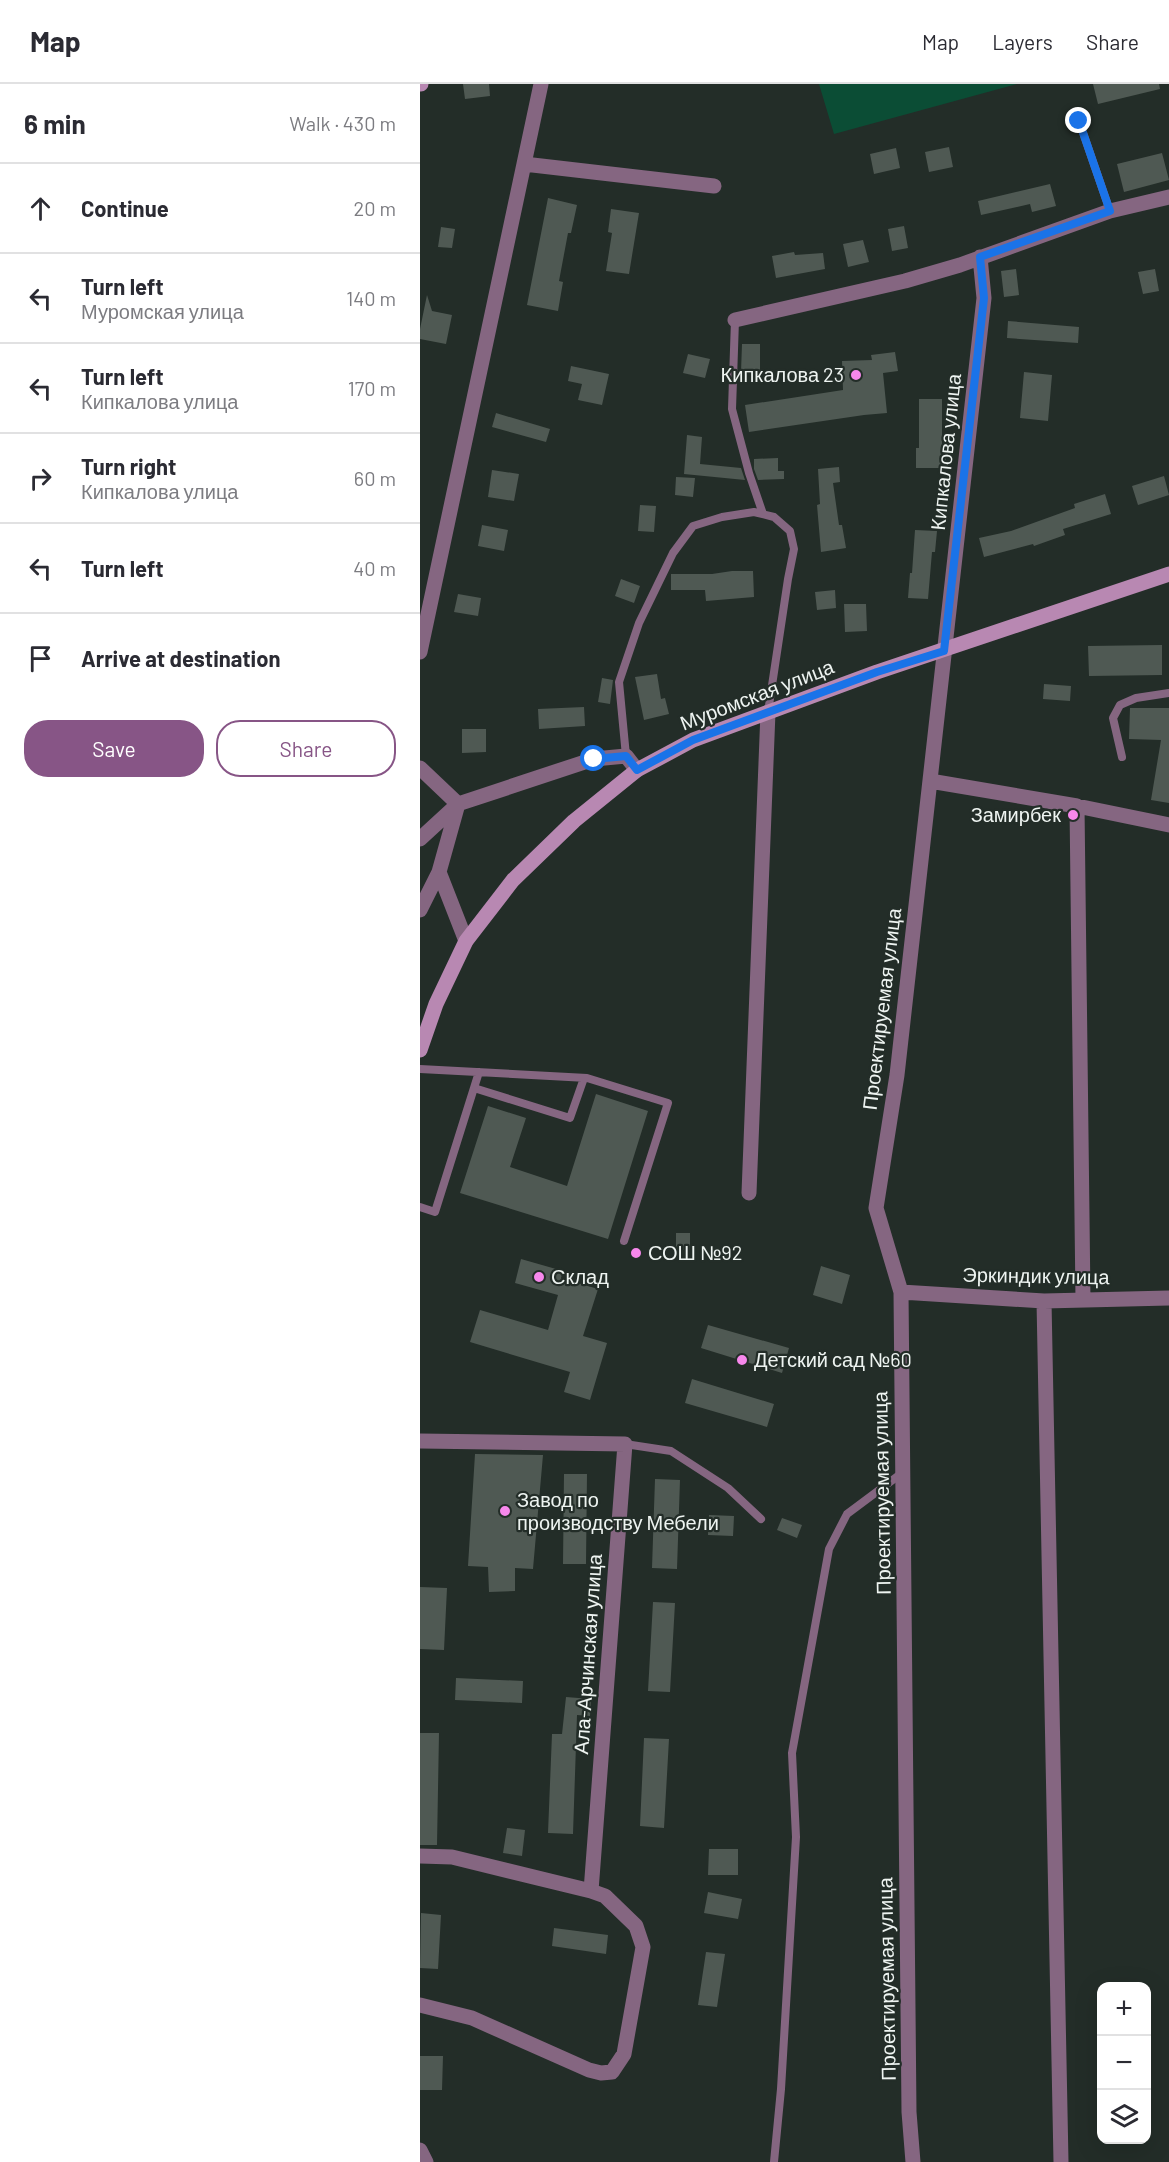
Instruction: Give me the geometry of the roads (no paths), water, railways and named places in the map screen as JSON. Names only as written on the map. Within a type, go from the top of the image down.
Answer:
[{"type":"street","points":[[420,652],[541,84]]},
{"type":"street","points":[[525,164],[714,186]]},
{"type":"street","points":[[735,320],[905,281],[1110,211],[1169,197]]},
{"type":"street","name":"Кипкалова улица","points":[[944,651],[984,298],[980,257]]},
{"type":"street","name":"Муромская улица","points":[[420,1050],[436,1004],[466,941],[513,879],[574,821],[637,770],[693,740],[768,712],[877,672],[1169,574]]},
{"type":"street","name":"Проектируемая улица","points":[[913,2162],[909,2112],[901,1292],[876,1208],[897,1075],[944,651]]},
{"type":"street","points":[[749,1193],[768,712]]},
{"type":"street","points":[[420,839],[458,804],[594,759],[626,756],[637,770]]},
{"type":"street","points":[[420,768],[458,804]]},
{"type":"street","points":[[930,781],[1077,806],[1169,825]]},
{"type":"street","points":[[420,910],[439,872],[458,804]]},
{"type":"street","points":[[1077,806],[1083,1300]]},
{"type":"street","points":[[439,872],[466,941]]},
{"type":"street","name":"Эркиндик улица","points":[[901,1292],[1044,1301],[1169,1298]]},
{"type":"street","points":[[1044,1301],[1061,2162]]},
{"type":"street","points":[[420,1441],[625,1444]]},
{"type":"street","name":"Ала-Арчинская улица","points":[[591,1891],[625,1444]]},
{"type":"street","points":[[420,1856],[452,1857],[605,1896],[636,1926],[644,1947],[624,2054],[612,2072],[600,2073],[589,2070],[472,2018],[420,2005]]},
{"type":"street","points":[[420,2150],[426,2162]]},
{"type":"lane","points":[[1079,121],[1110,211]]},
{"type":"lane","points":[[735,320],[732,409],[749,473],[763,514]]},
{"type":"lane","points":[[626,756],[619,682],[639,623],[673,553],[693,526],[722,517],[754,512],[774,517],[790,531],[794,549],[768,712]]},
{"type":"lane","points":[[1122,757],[1113,718],[1120,705],[1136,698],[1169,693]]},
{"type":"lane","points":[[420,1069],[584,1078],[668,1103],[624,1241]]},
{"type":"lane","points":[[420,1207],[435,1212],[479,1072]]},
{"type":"lane","points":[[474,1088],[570,1118],[584,1078]]},
{"type":"lane","points":[[625,1444],[671,1451],[728,1488],[761,1519]]},
{"type":"lane","points":[[774,2162],[781,2089],[796,1837],[792,1753],[829,1549],[847,1514],[903,1472]]},
{"type":"place","name":"Кипкалова 23","points":[[856,375]]},
{"type":"place","name":"Замирбек","points":[[1073,815]]},
{"type":"place","name":"СОШ №92","points":[[636,1253]]},
{"type":"place","name":"Склад","points":[[539,1277]]},
{"type":"place","name":"Детский сад №60","points":[[742,1360]]},
{"type":"place","name":"Завод по производству Мебели","points":[[505,1511]]}]
